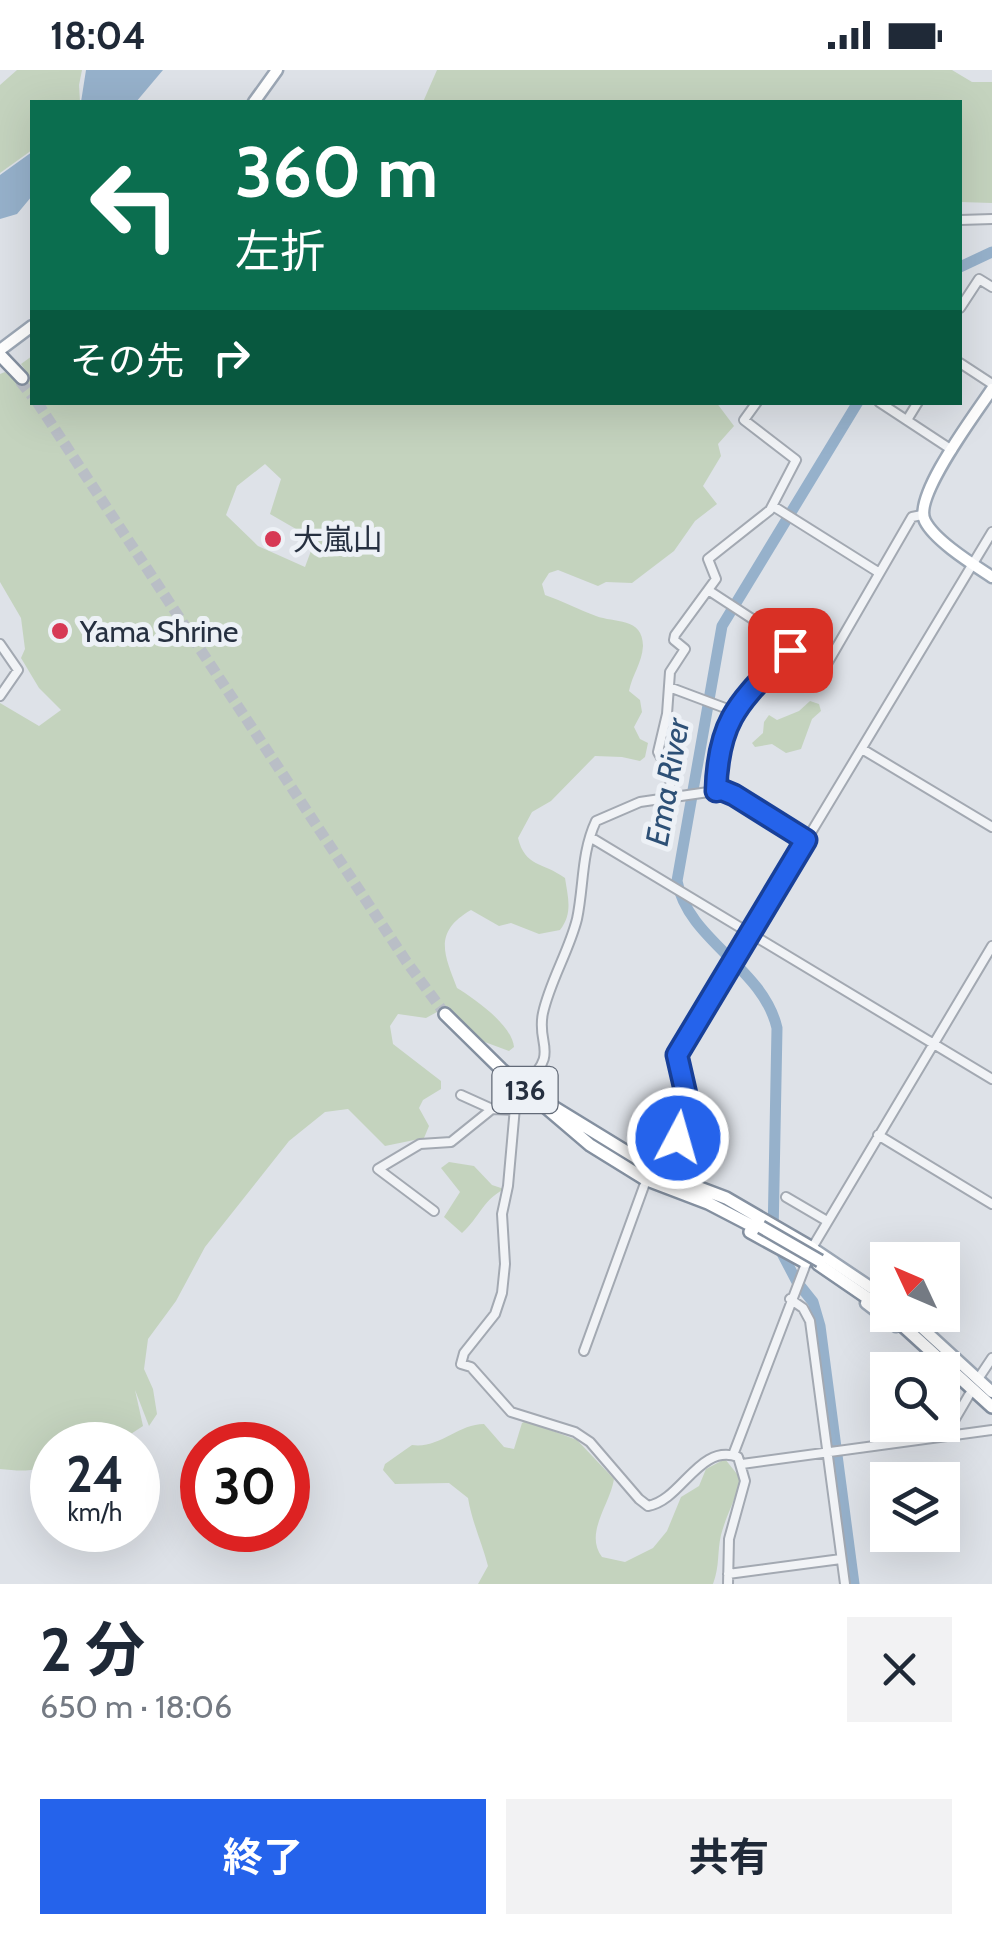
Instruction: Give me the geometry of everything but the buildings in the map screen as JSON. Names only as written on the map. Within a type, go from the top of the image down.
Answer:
[{"type":"highway","points":[[0,355],[19,378]]},
{"type":"highway","name":"136","points":[[446,1013],[501,1069],[590,1145],[639,1176],[661,1174],[762,1229],[808,1263],[870,1300]]},
{"type":"highway","points":[[762,1229],[792,1237],[812,1248]]},
{"type":"highway","name":"136","points":[[762,1229],[808,1263]]},
{"type":"highway","name":"136","points":[[913,1332],[992,1404]]},
{"type":"main road","points":[[255,100],[277,70]]},
{"type":"main road","points":[[0,355],[30,328]]},
{"type":"main road","points":[[992,387],[932,484],[922,515],[931,530],[992,578]]},
{"type":"main road","points":[[812,1248],[870,1287]]},
{"type":"main road","points":[[808,1263],[912,1338],[992,1414]]},
{"type":"main road","points":[[927,1332],[992,1392]]},
{"type":"street","points":[[962,220],[992,219]]},
{"type":"street","points":[[962,305],[979,279],[992,287]]},
{"type":"street","points":[[962,364],[992,387]]},
{"type":"street","points":[[668,797],[672,777],[658,752],[667,714],[670,672],[685,648],[674,640],[674,634],[716,577],[708,561],[710,556],[774,506],[796,460],[744,420],[755,405]]},
{"type":"street","points":[[884,405],[952,450]]},
{"type":"street","points":[[906,420],[916,405]]},
{"type":"street","points":[[774,506],[878,572]]},
{"type":"street","points":[[824,669],[912,517],[922,515]]},
{"type":"street","points":[[661,1174],[687,1110],[677,1055],[992,532]]},
{"type":"street","points":[[708,590],[757,622]]},
{"type":"street","points":[[0,644],[18,670],[0,696]]},
{"type":"street","points":[[716,791],[726,729],[733,712],[790,650]]},
{"type":"street","points":[[669,687],[733,712]]},
{"type":"street","points":[[862,749],[992,827]]},
{"type":"street","points":[[806,840],[722,790],[640,802],[599,818],[582,868],[576,922],[542,1018],[548,1050],[540,1068],[523,1087],[515,1110],[502,1214],[504,1282],[495,1314],[464,1353],[461,1364],[471,1367],[511,1412],[574,1432],[590,1442],[648,1506],[669,1498],[706,1462],[733,1455],[742,1464],[744,1493],[728,1540],[728,1579],[841,1559]]},
{"type":"street","points":[[590,838],[992,1079]]},
{"type":"street","points":[[733,1455],[812,1248],[991,950]]},
{"type":"street","points":[[461,1094],[492,1109],[515,1110]]},
{"type":"street","points":[[434,1211],[378,1169],[420,1144],[451,1142],[492,1109]]},
{"type":"street","points":[[878,1135],[992,1204]]},
{"type":"street","points":[[584,1351],[644,1186]]},
{"type":"street","points":[[786,1197],[827,1221]]},
{"type":"street","points":[[792,1295],[810,1321],[845,1584]]},
{"type":"street","points":[[980,1376],[992,1358]]},
{"type":"street","points":[[960,1410],[969,1395]]},
{"type":"street","points":[[960,1434],[992,1430]]},
{"type":"street","points":[[742,1464],[897,1442]]},
{"type":"green space","points":[[17,70],[82,70],[80,100],[30,100],[30,151],[0,173],[0,85]]},
{"type":"green space","points":[[437,70],[952,70],[972,82],[992,82],[992,203],[962,202],[962,100],[424,100]]},
{"type":"green space","points":[[30,357],[30,405],[718,405],[734,426],[718,444],[721,456],[703,486],[717,504],[695,521],[674,551],[632,583],[606,582],[598,586],[558,570],[549,573],[542,584],[545,595],[638,630],[643,646],[629,691],[640,700],[642,712],[634,727],[640,739],[648,743],[640,761],[595,756],[551,801],[532,812],[518,838],[530,859],[565,878],[568,911],[560,930],[539,934],[511,923],[499,926],[471,910],[446,935],[448,965],[457,988],[500,1022],[514,1047],[509,1051],[482,1041],[448,1006],[426,1018],[398,1014],[390,1026],[393,1044],[441,1081],[441,1089],[423,1100],[419,1108],[429,1126],[424,1138],[385,1146],[348,1109],[325,1112],[289,1141],[205,1247],[176,1301],[148,1339],[144,1369],[153,1389],[157,1414],[152,1422],[147,1422],[135,1390],[142,1422],[30,1422],[27,1470],[0,1469],[0,703],[39,726],[61,710],[39,688],[21,658],[25,649],[21,618],[0,582],[0,374],[5,372],[16,382],[26,371],[21,364]],"holes":[[[265,464],[281,479],[270,514],[315,540],[305,567],[258,546],[226,515],[237,486]]]},
{"type":"green space","points":[[810,701],[819,704],[821,711],[812,719],[801,749],[786,753],[772,744],[755,747],[752,743],[763,733],[769,715],[777,720],[799,711]]},
{"type":"green space","points":[[449,1162],[474,1166],[492,1185],[504,1189],[490,1199],[462,1233],[444,1217],[460,1192],[441,1168]]},
{"type":"green space","points":[[526,1421],[577,1440],[614,1479],[597,1529],[597,1548],[602,1557],[625,1562],[653,1548],[667,1531],[681,1497],[699,1486],[706,1469],[725,1459],[741,1479],[721,1535],[713,1584],[478,1584],[488,1566],[468,1498],[449,1483],[395,1484],[383,1470],[385,1464],[412,1445],[431,1443],[475,1425],[484,1424],[504,1447],[514,1449]]},
{"type":"water","points":[[86,70],[163,70],[138,100],[81,100]]},
{"type":"water","points":[[30,153],[30,198],[17,214],[0,219],[0,175]]},
{"type":"waterway","name":"Ema River","points":[[962,266],[992,252]]},
{"type":"waterway","name":"Ema River","points":[[854,1584],[820,1326],[813,1302],[797,1282],[773,1236],[777,1028],[757,988],[695,921],[677,881],[722,626],[856,405]]},
{"type":"tunnel","points":[[20,381],[30,394]]},
{"type":"tunnel","points":[[39,405],[406,961],[445,1014]]},
{"type":"place","name":"大嵐山","points":[[273,539]]},
{"type":"place","name":"Yama Shrine","points":[[60,631]]},
{"type":"route","points":[[678,1138],[688,1103],[677,1055],[806,840],[734,795],[716,791],[715,786],[730,716],[790,650]]}]
